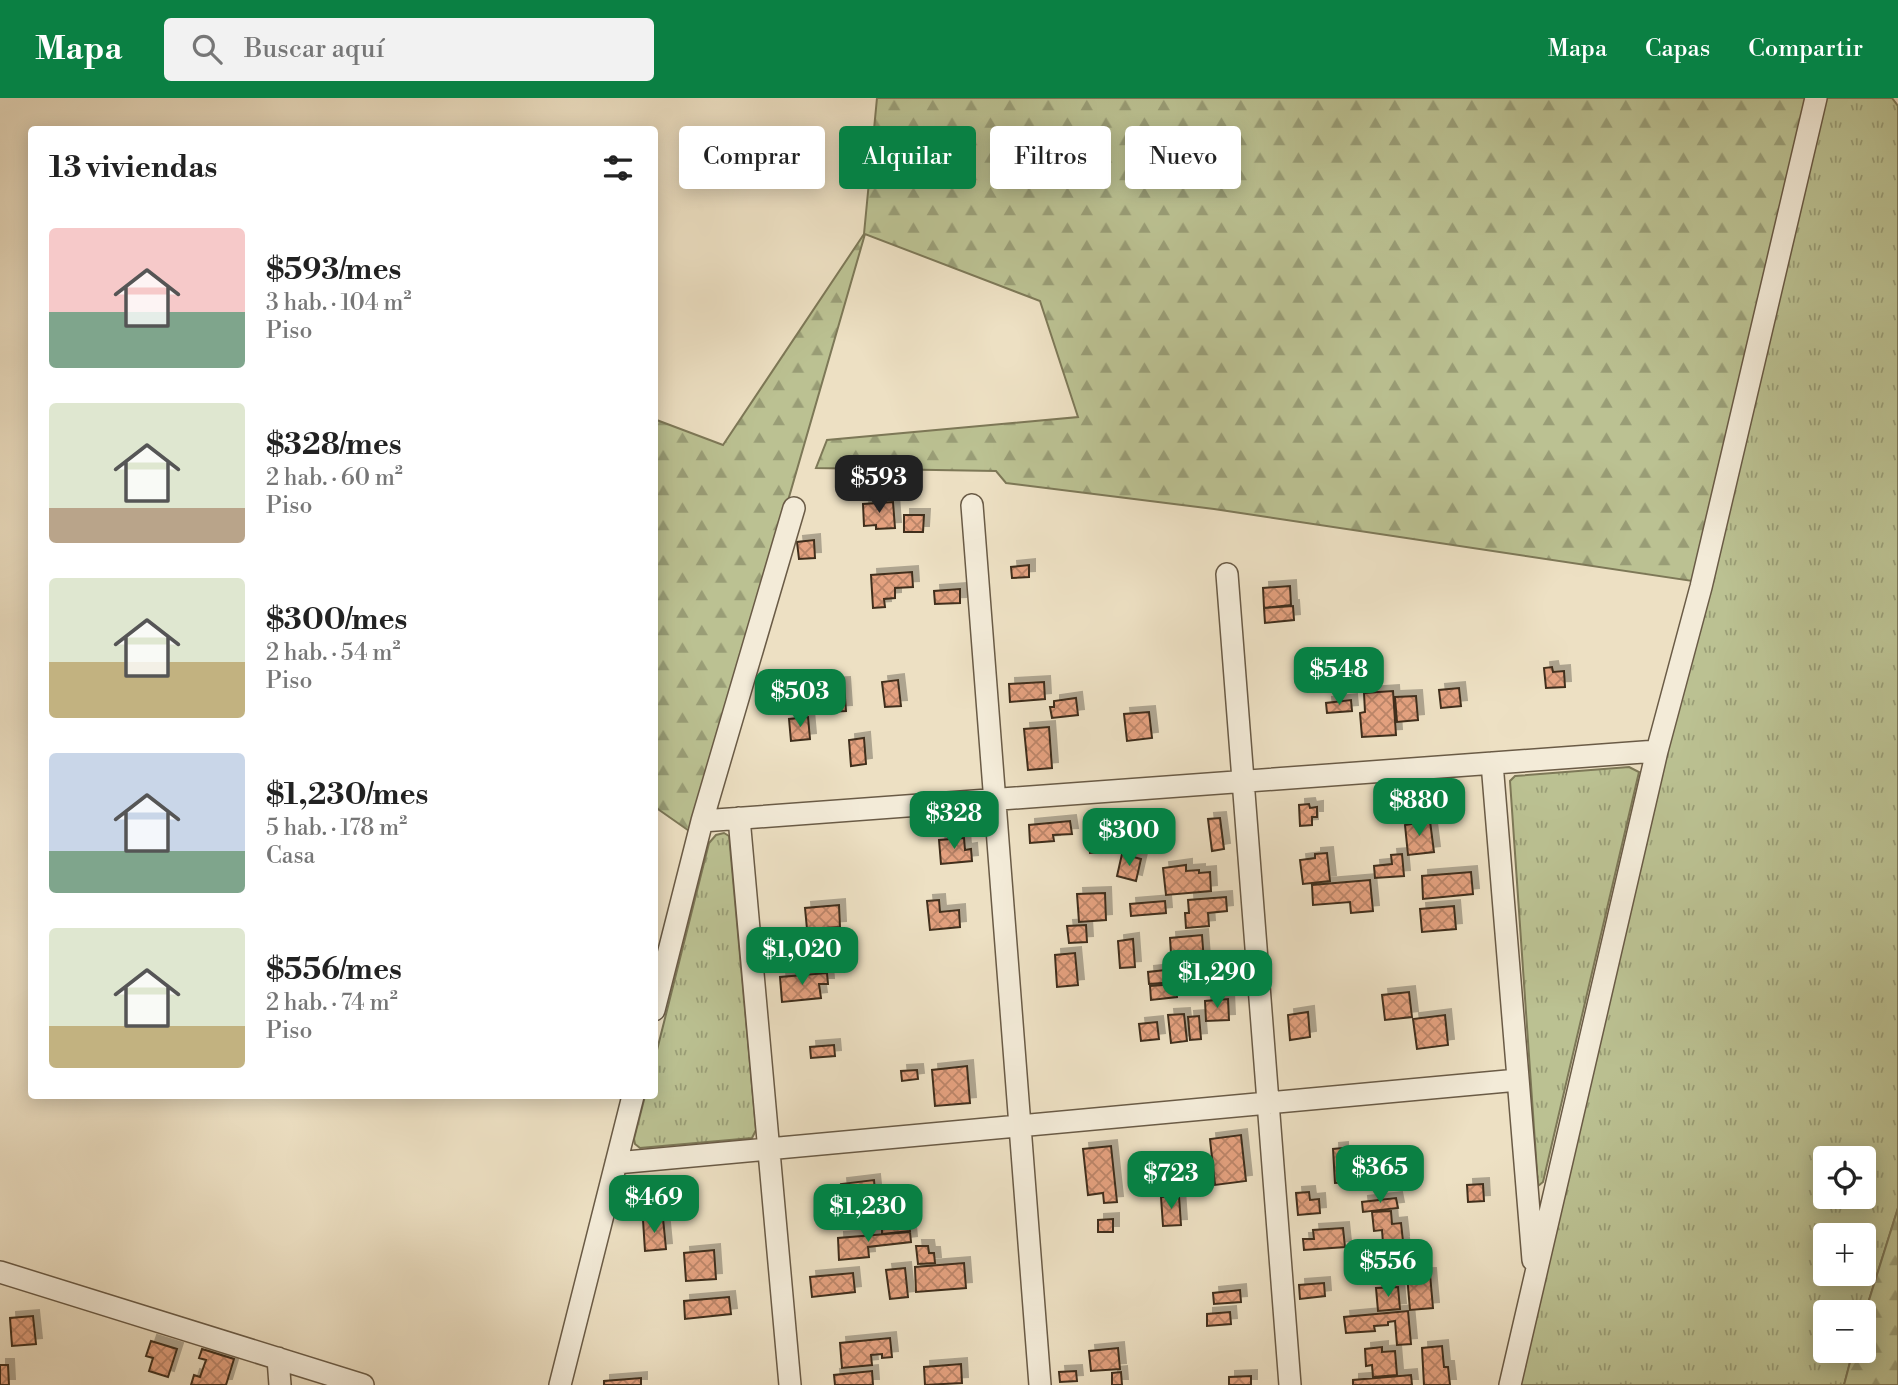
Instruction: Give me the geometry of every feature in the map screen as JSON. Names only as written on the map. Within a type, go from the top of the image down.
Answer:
[{"type":"street","points":[[1510,1385],[1657,751],[1701,587],[1816,98]]},
{"type":"street","points":[[972,505],[1040,1385]]},
{"type":"street","points":[[658,994],[702,821],[794,508]]},
{"type":"street","points":[[1227,574],[1290,1385]]},
{"type":"street","points":[[702,821],[1657,751]]},
{"type":"street","points":[[1492,763],[1535,1278]]},
{"type":"street","points":[[739,818],[790,1385]]},
{"type":"street","points":[[616,1163],[1518,1080]]},
{"type":"street","points":[[560,1385],[632,1099]]},
{"type":"street","points":[[0,1272],[363,1385]]},
{"type":"street","points":[[278,1358],[280,1385]]},
{"type":"green space","points":[[877,98],[1821,98],[1692,581],[1214,509],[1006,483],[996,471],[816,468],[827,440],[1078,417],[1040,301],[865,234],[692,833],[658,809],[658,421],[723,445],[864,234],[868,189],[976,189],[976,126],[874,126]]},
{"type":"green space","points":[[1823,98],[1892,98],[1898,106],[1898,1208],[1876,1278],[1876,1223],[1813,1223],[1813,1286],[1873,1286],[1869,1300],[1813,1300],[1813,1363],[1850,1363],[1844,1385],[1518,1385],[1664,758]]},
{"type":"green space","points":[[1629,767],[1639,772],[1543,1182],[1538,1186],[1510,781],[1515,776]]},
{"type":"green space","points":[[724,833],[729,836],[756,1130],[752,1138],[640,1148],[634,1139],[644,1099],[658,1099],[658,1046],[709,843],[716,835]]},
{"type":"green space","points":[[1898,1208],[1898,1385],[1844,1385],[1850,1363],[1876,1363],[1876,1300],[1869,1300],[1873,1286],[1876,1286],[1876,1278]]},
{"type":"building","points":[[893,502],[895,528],[876,529],[876,525],[864,526],[863,504]]},
{"type":"building","points":[[904,515],[924,515],[923,532],[904,532]]},
{"type":"building","points":[[814,540],[815,558],[799,559],[797,542]]},
{"type":"building","points":[[1029,565],[1029,577],[1012,578],[1011,567]]},
{"type":"building","points":[[912,572],[913,587],[895,588],[895,598],[884,599],[885,607],[873,608],[871,575]]},
{"type":"building","points":[[1290,586],[1291,605],[1264,608],[1263,588]]},
{"type":"building","points":[[960,589],[960,603],[935,604],[934,591]]},
{"type":"building","points":[[1293,606],[1294,620],[1265,623],[1264,608]]},
{"type":"building","points":[[1552,667],[1553,672],[1564,671],[1565,687],[1546,688],[1544,668]]},
{"type":"building","points":[[898,680],[901,706],[885,707],[882,682]]},
{"type":"building","points":[[1044,682],[1045,699],[1010,702],[1009,684]]},
{"type":"building","points":[[844,683],[846,711],[827,712],[826,684]]},
{"type":"building","points":[[1459,688],[1461,706],[1441,708],[1439,690]]},
{"type":"building","points":[[1393,691],[1396,735],[1362,737],[1360,713],[1365,712],[1364,693]]},
{"type":"building","points":[[1416,696],[1418,720],[1397,722],[1395,697]]},
{"type":"building","points":[[1076,698],[1078,715],[1052,718],[1050,707],[1054,707],[1054,701]]},
{"type":"building","points":[[1351,700],[1352,711],[1327,713],[1326,703]]},
{"type":"building","points":[[1149,712],[1152,738],[1127,741],[1124,714]]},
{"type":"building","points":[[808,717],[810,739],[791,741],[789,719]]},
{"type":"building","points":[[1049,727],[1052,768],[1028,770],[1024,729]]},
{"type":"building","points":[[864,738],[866,764],[851,766],[849,740]]},
{"type":"building","points":[[1309,804],[1310,808],[1317,807],[1317,817],[1312,817],[1312,825],[1300,826],[1299,805]]},
{"type":"building","points":[[1105,818],[1107,852],[1090,853],[1087,819]]},
{"type":"building","points":[[1220,818],[1224,849],[1212,851],[1208,819]]},
{"type":"building","points":[[1070,821],[1072,834],[1053,835],[1054,841],[1030,843],[1029,825]]},
{"type":"building","points":[[1430,821],[1434,852],[1408,855],[1405,825]]},
{"type":"building","points":[[964,838],[965,850],[971,849],[972,861],[941,864],[939,840]]},
{"type":"building","points":[[1327,853],[1330,881],[1303,884],[1300,860]]},
{"type":"building","points":[[1122,854],[1141,859],[1136,881],[1117,876]]},
{"type":"building","points":[[1402,854],[1404,876],[1375,878],[1374,866],[1392,864],[1391,855]]},
{"type":"building","points":[[1186,865],[1186,871],[1210,872],[1211,891],[1166,895],[1163,868]]},
{"type":"building","points":[[1471,872],[1473,894],[1423,899],[1422,876]]},
{"type":"building","points":[[1370,880],[1373,911],[1351,913],[1350,902],[1313,905],[1312,885]]},
{"type":"building","points":[[1105,893],[1106,920],[1079,922],[1077,894]]},
{"type":"building","points":[[1226,897],[1227,911],[1208,913],[1209,926],[1186,928],[1188,900]]},
{"type":"building","points":[[939,900],[940,912],[959,910],[960,927],[930,930],[927,901]]},
{"type":"building","points":[[1165,901],[1166,913],[1131,916],[1130,904]]},
{"type":"building","points":[[839,905],[840,927],[807,929],[805,908]]},
{"type":"building","points":[[1454,906],[1456,929],[1422,932],[1420,909]]},
{"type":"building","points":[[1086,925],[1087,942],[1069,943],[1067,926]]},
{"type":"building","points":[[1202,935],[1204,962],[1178,965],[1177,952],[1171,953],[1170,938]]},
{"type":"building","points":[[1133,939],[1135,967],[1120,968],[1118,941]]},
{"type":"building","points":[[1075,953],[1078,985],[1057,987],[1055,955]]},
{"type":"building","points":[[1174,969],[1175,982],[1149,984],[1148,972]]},
{"type":"building","points":[[827,973],[828,984],[819,984],[821,998],[782,1002],[780,977]]},
{"type":"building","points":[[1176,984],[1177,997],[1151,1000],[1150,986]]},
{"type":"building","points":[[1409,992],[1412,1017],[1385,1020],[1382,995]]},
{"type":"building","points":[[1228,999],[1229,1020],[1206,1021],[1205,1001]]},
{"type":"building","points":[[1308,1012],[1310,1037],[1290,1040],[1288,1015]]},
{"type":"building","points":[[1184,1014],[1187,1041],[1171,1043],[1168,1015]]},
{"type":"building","points":[[1445,1015],[1448,1045],[1417,1049],[1413,1019]]},
{"type":"building","points":[[1199,1016],[1201,1039],[1190,1040],[1188,1017]]},
{"type":"building","points":[[1157,1022],[1159,1039],[1141,1041],[1139,1024]]},
{"type":"building","points":[[834,1045],[835,1056],[811,1058],[810,1047]]},
{"type":"building","points":[[967,1066],[970,1103],[935,1106],[932,1070]]},
{"type":"building","points":[[917,1070],[918,1079],[902,1081],[901,1071]]},
{"type":"building","points":[[1241,1135],[1246,1181],[1215,1185],[1210,1139]]},
{"type":"building","points":[[1111,1146],[1117,1202],[1104,1203],[1103,1193],[1088,1195],[1083,1149]]},
{"type":"building","points":[[1342,1148],[1342,1153],[1352,1152],[1354,1182],[1335,1183],[1333,1149]]},
{"type":"building","points":[[874,1180],[876,1200],[843,1203],[841,1184]]},
{"type":"building","points":[[1483,1184],[1484,1201],[1468,1202],[1467,1185]]},
{"type":"building","points":[[1309,1192],[1310,1200],[1319,1199],[1320,1213],[1298,1215],[1296,1193]]},
{"type":"building","points":[[1179,1196],[1181,1225],[1163,1226],[1161,1197]]},
{"type":"building","points":[[1396,1198],[1398,1208],[1363,1212],[1362,1202]]},
{"type":"building","points":[[878,1201],[879,1218],[862,1220],[861,1203]]},
{"type":"building","points":[[1391,1211],[1392,1224],[1401,1223],[1403,1241],[1383,1243],[1382,1230],[1374,1231],[1372,1212]]},
{"type":"building","points":[[663,1218],[666,1249],[645,1251],[643,1220]]},
{"type":"building","points":[[1113,1219],[1113,1232],[1098,1232],[1098,1220]]},
{"type":"building","points":[[909,1220],[910,1231],[882,1234],[882,1222]]},
{"type":"building","points":[[1343,1228],[1345,1247],[1304,1250],[1303,1239],[1314,1239],[1313,1230]]},
{"type":"building","points":[[910,1232],[911,1242],[868,1247],[869,1257],[839,1260],[838,1238]]},
{"type":"building","points":[[1403,1243],[1406,1274],[1388,1276],[1385,1245]]},
{"type":"building","points":[[916,1246],[928,1246],[929,1253],[934,1253],[935,1263],[918,1264]]},
{"type":"building","points":[[714,1250],[716,1279],[686,1281],[684,1253]]},
{"type":"building","points":[[964,1263],[966,1288],[916,1292],[915,1267]]},
{"type":"building","points":[[905,1268],[908,1297],[890,1299],[886,1270]]},
{"type":"building","points":[[853,1273],[855,1292],[812,1297],[810,1277]]},
{"type":"building","points":[[1430,1274],[1433,1308],[1410,1310],[1407,1275]]},
{"type":"building","points":[[1324,1283],[1325,1296],[1300,1299],[1299,1285]]},
{"type":"building","points":[[1398,1287],[1400,1309],[1378,1311],[1376,1288]]},
{"type":"building","points":[[1240,1290],[1241,1302],[1214,1304],[1213,1293]]},
{"type":"building","points":[[729,1297],[731,1314],[685,1319],[684,1301]]},
{"type":"building","points":[[1408,1311],[1411,1344],[1397,1345],[1395,1321],[1388,1322],[1388,1325],[1374,1326],[1375,1331],[1346,1333],[1344,1317]]},
{"type":"building","points":[[1230,1312],[1231,1324],[1207,1326],[1207,1314]]},
{"type":"building","points":[[33,1316],[36,1344],[12,1346],[10,1318]]},
{"type":"building","points":[[890,1338],[892,1357],[871,1355],[872,1365],[842,1368],[840,1343]]},
{"type":"building","points":[[151,1341],[177,1349],[168,1377],[149,1371],[153,1358],[146,1356]]},
{"type":"building","points":[[1442,1346],[1444,1367],[1448,1367],[1450,1385],[1424,1385],[1422,1348]]},
{"type":"building","points":[[1382,1347],[1382,1352],[1395,1351],[1397,1375],[1373,1377],[1372,1365],[1366,1366],[1365,1349]]},
{"type":"building","points":[[1118,1348],[1120,1369],[1091,1371],[1089,1351]]},
{"type":"building","points":[[202,1349],[234,1359],[226,1385],[191,1385],[194,1375],[200,1377],[206,1360],[199,1358]]},
{"type":"building","points":[[961,1364],[962,1383],[925,1385],[924,1367]]},
{"type":"building","points":[[0,1365],[8,1365],[9,1385],[0,1385]]},
{"type":"building","points":[[872,1371],[873,1385],[835,1385],[834,1375]]},
{"type":"building","points":[[1076,1371],[1077,1381],[1060,1382],[1059,1372]]},
{"type":"building","points":[[1121,1372],[1122,1385],[1112,1385],[1112,1373]]},
{"type":"building","points":[[1411,1375],[1412,1385],[1353,1385],[1353,1380]]},
{"type":"building","points":[[1251,1376],[1251,1385],[1229,1385],[1229,1377]]},
{"type":"building","points":[[641,1378],[641,1385],[604,1385],[604,1381]]}]
